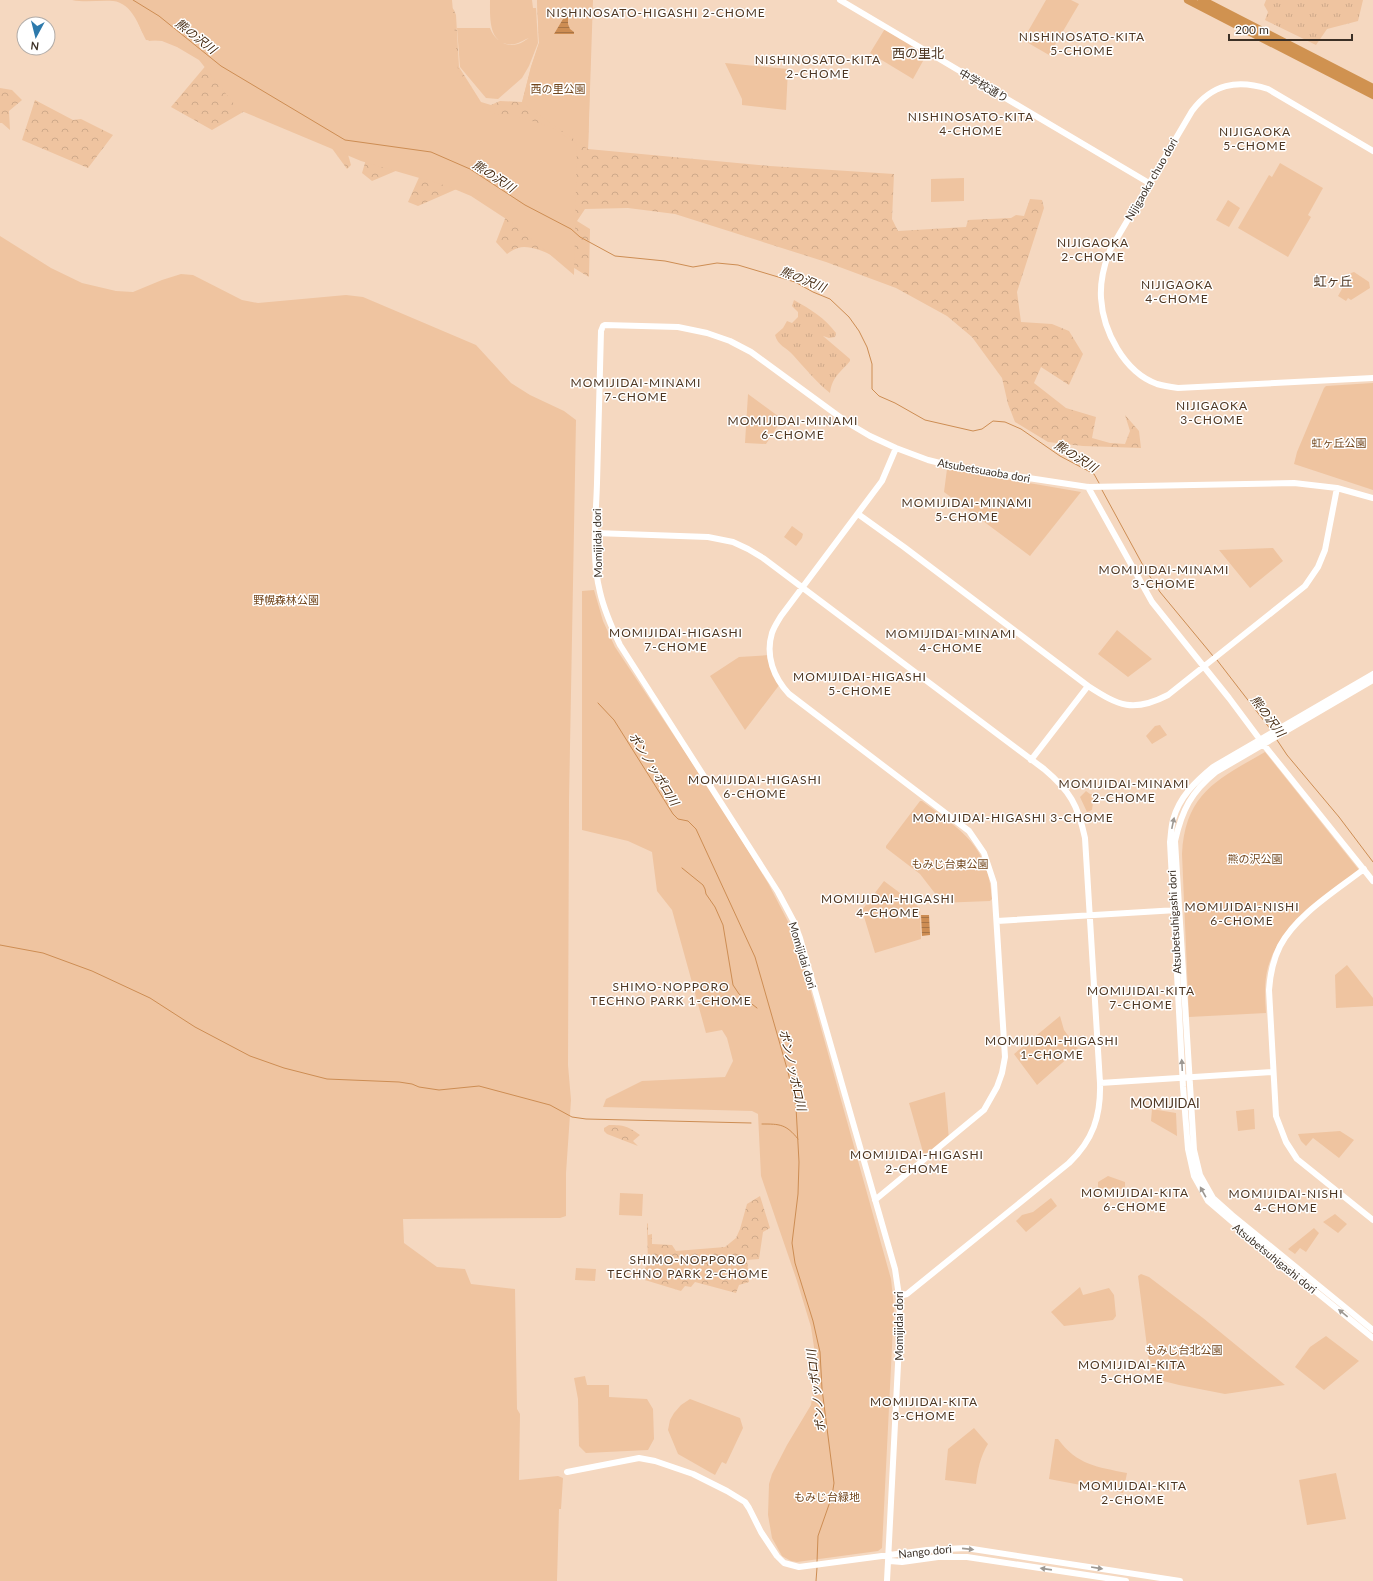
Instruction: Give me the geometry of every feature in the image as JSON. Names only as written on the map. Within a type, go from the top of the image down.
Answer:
[{"type":"highway","points":[[1188,0],[1373,95]]},
{"type":"highway","points":[[1202,0],[1373,88]]},
{"type":"street","name":"中学校通り","points":[[840,0],[1150,183]]},
{"type":"street","name":"Nijigaoka chuo dori","points":[[1373,151],[1268,89],[1257,86],[1235,84],[1215,90],[1196,105],[1110,250],[1102,272],[1101,286],[1103,315],[1110,336],[1122,355],[1136,371],[1157,384],[1178,388],[1373,378]]},
{"type":"street","name":"Atsubetsuaoba dori","points":[[605,325],[678,327],[707,333],[730,342],[750,352],[852,425],[896,448],[928,460],[956,467],[1090,487],[1106,488],[1294,484],[1337,488],[1373,498]]},
{"type":"street","name":"Momijidai dori","points":[[605,325],[601,331],[595,533],[595,555],[600,591],[610,622],[620,645],[774,886],[794,922],[895,1269],[900,1296],[900,1332],[887,1581]]},
{"type":"street","points":[[875,1200],[984,1110],[993,1096],[1002,1073],[1005,1057],[994,883],[990,867],[984,853],[969,831],[800,703],[780,684],[772,669],[770,655],[772,633],[781,616],[882,481],[896,448]]},
{"type":"street","points":[[1090,487],[1152,602],[1206,665],[1262,742],[1373,881]]},
{"type":"street","points":[[858,514],[1088,686],[1109,700],[1130,706],[1146,704],[1168,695],[1305,586],[1318,567],[1326,550],[1337,488]]},
{"type":"street","points":[[595,533],[696,535],[727,541],[748,549],[763,558],[1031,760],[1064,787],[1081,816],[1086,838],[1089,915],[1100,1083],[1099,1112],[1094,1128],[1081,1150],[1074,1158],[907,1294],[900,1296]]},
{"type":"street","name":"Atsubetsuhigashi dori","points":[[1278,733],[1373,674]]},
{"type":"street","name":"Atsubetsuhigashi dori","points":[[1373,680],[1262,742],[1213,767],[1198,779],[1182,800],[1173,819],[1170,842],[1176,910],[1186,1078],[1188,1149],[1194,1176],[1208,1201],[1278,1261],[1373,1338]]},
{"type":"street","points":[[1031,760],[1088,686]]},
{"type":"street","points":[[1364,869],[1308,913],[1292,929],[1278,951],[1272,967],[1269,990],[1276,1116],[1280,1129],[1297,1159],[1373,1220]]},
{"type":"street","points":[[997,921],[1176,910]]},
{"type":"street","points":[[1100,1083],[1273,1072]]},
{"type":"street","name":"Atsubetsuhigashi dori","points":[[1186,1078],[1194,1150],[1200,1175],[1213,1198],[1373,1330]]},
{"type":"street","points":[[566,1472],[639,1458],[655,1461],[693,1474],[727,1490],[745,1502],[750,1508],[761,1532],[777,1556],[784,1563],[799,1567],[821,1563],[888,1556]]},
{"type":"street","name":"Nango dori","points":[[1126,1581],[967,1557],[938,1556],[902,1562],[890,1561],[888,1556],[946,1548],[966,1548],[1180,1581]]},
{"type":"green space","points":[[72,0],[452,0],[458,70],[478,98],[483,109],[497,114],[513,115],[551,127],[577,144],[574,275],[514,224],[471,196],[447,186],[361,161],[239,110],[199,60],[177,47],[162,41],[146,40],[134,16],[125,6],[120,3],[113,1]]},
{"type":"green space","points":[[445,0],[454,10],[456,15],[459,67],[481,102],[491,105],[500,101],[522,102],[539,43],[537,0],[592,0],[588,149],[770,166],[894,174],[892,219],[898,231],[966,227],[968,220],[1011,218],[1016,215],[1024,216],[1030,199],[1042,200],[1044,208],[1017,292],[1021,322],[1052,324],[1069,331],[1083,354],[1069,385],[1041,367],[1034,383],[1066,408],[1096,417],[1092,438],[1110,443],[1125,444],[1130,431],[1125,415],[1139,431],[1141,448],[1083,446],[1048,442],[1015,422],[1008,404],[1002,378],[972,337],[947,316],[896,288],[826,262],[675,214],[628,208],[585,209],[577,221],[590,229],[589,277],[565,262],[545,252],[535,249],[526,247],[518,248],[507,254],[496,242],[508,211],[459,188],[418,206],[408,202],[421,173],[398,170],[372,181],[362,173],[367,156],[347,151],[351,165],[347,169],[328,143],[250,108],[212,130],[171,107],[208,63],[163,39],[149,41],[142,32],[129,1]]},
{"type":"green space","points":[[490,0],[532,0],[533,8],[536,8],[538,43],[529,66],[522,78],[498,99],[486,98],[460,67],[457,28],[490,28],[494,36],[500,41],[492,30]],"holes":[[[529,38],[519,44],[513,45],[504,44],[500,41],[506,44],[515,44]]]},
{"type":"green space","name":"西の里公園","points":[[537,0],[593,0],[588,149],[522,103],[539,43]]},
{"type":"green space","points":[[1046,0],[1071,0],[1079,4],[1049,55],[1023,40]]},
{"type":"green space","points":[[1266,0],[1363,0],[1358,21],[1327,29],[1316,45],[1265,20],[1268,12],[1264,5]]},
{"type":"green space","points":[[886,27],[928,52],[913,79],[870,53]]},
{"type":"green space","points":[[725,63],[788,69],[786,110],[742,105],[742,99]]},
{"type":"green space","points":[[0,88],[12,90],[22,100],[9,111],[10,130],[0,123]]},
{"type":"green space","points":[[35,100],[73,120],[81,119],[113,135],[88,168],[22,140]]},
{"type":"green space","points":[[1280,163],[1323,188],[1308,215],[1311,217],[1288,257],[1238,228],[1269,175],[1272,177]]},
{"type":"green space","points":[[964,178],[964,201],[931,202],[931,179]]},
{"type":"green space","points":[[1228,200],[1240,208],[1229,227],[1216,220]]},
{"type":"green space","name":"野幌森林公園","points":[[0,236],[51,268],[82,283],[116,291],[133,292],[181,274],[193,275],[242,300],[258,303],[346,295],[363,297],[476,345],[511,383],[530,395],[564,411],[576,420],[569,801],[568,1065],[571,1100],[566,1173],[566,1216],[560,1218],[403,1219],[404,1243],[437,1267],[465,1269],[471,1284],[515,1289],[517,1409],[520,1414],[519,1480],[558,1476],[563,1478],[561,1509],[559,1509],[557,1581],[0,1581]]},
{"type":"green space","points":[[1354,272],[1369,282],[1370,288],[1351,300],[1348,298],[1346,301],[1338,296],[1351,273]]},
{"type":"green space","points":[[794,300],[817,314],[832,328],[836,333],[835,337],[829,338],[823,336],[850,359],[835,379],[830,393],[815,380],[776,339],[775,335],[783,328],[787,321],[792,323],[798,317],[798,312],[792,306]]},
{"type":"green space","name":"虹ヶ丘公園","points":[[1373,383],[1373,490],[1294,464],[1297,452],[1324,388],[1326,386]]},
{"type":"green space","points":[[748,394],[782,419],[766,444],[745,443]]},
{"type":"green space","points":[[947,469],[1081,492],[1030,556],[944,492]]},
{"type":"green space","points":[[792,526],[803,534],[796,546],[784,537]]},
{"type":"green space","points":[[1273,548],[1283,561],[1250,588],[1219,550]]},
{"type":"green space","name":"もみじ台緑地","points":[[594,590],[603,621],[615,647],[717,800],[768,883],[795,935],[891,1279],[894,1307],[882,1548],[878,1551],[797,1562],[791,1561],[782,1556],[772,1538],[768,1515],[769,1484],[772,1474],[787,1445],[811,1405],[817,1367],[811,1327],[761,1176],[758,1114],[752,1111],[603,1107],[606,1099],[642,1081],[725,1077],[733,1061],[727,1038],[722,1030],[706,1033],[672,910],[657,891],[652,852],[628,841],[582,830],[582,591]]},
{"type":"green space","points":[[1117,630],[1152,659],[1128,677],[1098,654]]},
{"type":"green space","points":[[770,655],[780,684],[745,730],[710,676],[739,657]]},
{"type":"green space","points":[[1160,725],[1167,735],[1152,744],[1146,736],[1155,726]]},
{"type":"green space","name":"熊の沢公園","points":[[1265,752],[1359,870],[1305,912],[1283,937],[1274,951],[1268,967],[1265,990],[1266,1013],[1189,1017],[1182,854],[1184,833],[1197,802],[1207,790],[1219,780]]},
{"type":"green space","points":[[1086,791],[1094,795],[1092,810],[1087,812],[1080,797]]},
{"type":"green space","name":"もみじ台東公園","points":[[920,801],[961,831],[979,852],[985,865],[989,881],[992,899],[990,901],[939,903],[937,896],[920,874],[886,848]]},
{"type":"green space","points":[[884,881],[920,908],[921,939],[875,953],[862,910]]},
{"type":"green space","points":[[1347,965],[1373,998],[1373,1006],[1336,1008],[1335,975]]},
{"type":"green space","points":[[1060,1016],[1064,1030],[1078,1049],[1037,1085],[1014,1054]]},
{"type":"green space","points":[[945,1092],[949,1140],[925,1159],[909,1103]]},
{"type":"green space","points":[[1152,1109],[1176,1113],[1177,1136],[1151,1121]]},
{"type":"green space","points":[[1254,1109],[1255,1129],[1238,1131],[1236,1111]]},
{"type":"green space","points":[[609,1125],[626,1127],[640,1135],[633,1141],[638,1146],[607,1134],[604,1131],[604,1128]]},
{"type":"green space","points":[[1340,1131],[1354,1140],[1339,1158],[1313,1138],[1306,1146],[1301,1141],[1298,1134]]},
{"type":"green space","points":[[1108,1176],[1125,1182],[1125,1189],[1098,1188],[1098,1182]]},
{"type":"green space","points":[[620,1193],[643,1194],[642,1216],[619,1215]]},
{"type":"green space","points":[[760,1196],[770,1228],[763,1232],[759,1259],[747,1260],[749,1282],[739,1285],[736,1293],[695,1282],[691,1287],[685,1286],[681,1291],[635,1277],[634,1270],[645,1268],[648,1265],[647,1223],[648,1235],[652,1234],[652,1244],[672,1245],[676,1251],[725,1247],[736,1238],[747,1204]]},
{"type":"green space","points":[[1051,1198],[1057,1206],[1026,1232],[1016,1221],[1022,1215],[1033,1212]]},
{"type":"green space","points":[[1335,1214],[1347,1224],[1338,1233],[1323,1222]]},
{"type":"green space","points":[[1314,1228],[1319,1233],[1306,1252],[1300,1248],[1295,1254],[1288,1249]]},
{"type":"green space","points":[[576,1268],[596,1269],[595,1281],[575,1280]]},
{"type":"green space","name":"もみじ台北公園","points":[[1141,1274],[1149,1277],[1203,1318],[1285,1385],[1225,1394],[1151,1378],[1138,1276]]},
{"type":"green space","points":[[1080,1287],[1083,1295],[1109,1288],[1114,1295],[1116,1316],[1113,1320],[1064,1326],[1051,1312]]},
{"type":"green space","points":[[1326,1336],[1359,1361],[1324,1390],[1295,1367],[1310,1347]]},
{"type":"green space","points":[[585,1376],[587,1385],[609,1385],[609,1397],[647,1399],[653,1409],[654,1439],[648,1450],[586,1453],[579,1446],[578,1399],[574,1378]]},
{"type":"green space","points":[[690,1399],[740,1418],[743,1428],[726,1464],[722,1462],[715,1475],[678,1454],[668,1430],[670,1420],[674,1413],[681,1405]]},
{"type":"green space","points":[[974,1428],[988,1444],[980,1463],[976,1484],[945,1480],[948,1449]]},
{"type":"green space","points":[[1055,1439],[1058,1439],[1065,1448],[1080,1460],[1088,1464],[1127,1473],[1123,1493],[1049,1479]]},
{"type":"green space","points":[[1336,1473],[1346,1519],[1307,1525],[1299,1480]]},
{"type":"shaded area","points":[[566,14],[568,14],[568,24],[570,29],[574,32],[574,34],[554,34]]},
{"type":"shaded area","points":[[921,915],[929,915],[930,935],[922,936]]},
{"type":"waterway","name":"熊の沢川","points":[[133,0],[159,16],[221,66],[345,140],[431,152],[470,169],[525,205],[571,229],[580,237],[615,256],[665,261],[693,267],[717,263],[738,265],[795,282],[830,299],[849,317],[859,331],[867,347],[872,364],[872,389],[879,396],[925,420],[973,431],[982,429],[993,421],[1005,422],[1021,429],[1060,456],[1094,474],[1099,483]]},
{"type":"waterway","name":"熊の沢川","points":[[1102,490],[1145,569],[1160,592],[1213,656]]},
{"type":"waterway","name":"熊の沢川","points":[[1217,660],[1271,730]]},
{"type":"waterway","name":"ポンノッポロ川","points":[[598,703],[614,720],[673,814],[678,819],[688,821],[696,829],[755,957],[788,1072],[796,1107],[799,1162],[798,1194],[792,1243],[795,1263],[813,1321],[820,1352],[822,1389],[834,1483],[832,1496],[818,1536],[817,1562]]},
{"type":"waterway","name":"熊の沢川","points":[[1277,740],[1287,755],[1339,817],[1373,862]]},
{"type":"waterway","points":[[682,868],[703,885],[706,894],[715,907],[723,925],[733,985],[739,994],[757,1008]]},
{"type":"waterway","points":[[0,945],[43,953],[92,971],[150,998],[195,1027],[250,1056],[284,1068],[327,1079],[399,1082],[439,1090],[479,1086],[550,1105],[572,1117],[586,1119],[751,1123]]},
{"type":"waterway","points":[[762,1124],[782,1126],[790,1130],[798,1139]]},
{"type":"waterway","name":"ポンノッポロ川","points":[[816,1581],[817,1568]]},
{"type":"district","name":"NISHINOSATO-HIGASHI 2-CHOME","points":[[656,12]]},
{"type":"district","name":"NISHINOSATO-KITA 5-CHOME","points":[[1082,43]]},
{"type":"district","name":"西の里北","points":[[918,53]]},
{"type":"district","name":"NISHINOSATO-KITA 2-CHOME","points":[[818,66]]},
{"type":"district","name":"NISHINOSATO-KITA 4-CHOME","points":[[971,123]]},
{"type":"district","name":"NIJIGAOKA 5-CHOME","points":[[1255,138]]},
{"type":"district","name":"NIJIGAOKA 2-CHOME","points":[[1093,249]]},
{"type":"district","name":"虹ヶ丘","points":[[1333,281]]},
{"type":"district","name":"NIJIGAOKA 4-CHOME","points":[[1177,291]]},
{"type":"district","name":"MOMIJIDAI-MINAMI 7-CHOME","points":[[636,389]]},
{"type":"district","name":"NIJIGAOKA 3-CHOME","points":[[1212,412]]},
{"type":"district","name":"MOMIJIDAI-MINAMI 6-CHOME","points":[[793,427]]},
{"type":"district","name":"MOMIJIDAI-MINAMI 5-CHOME","points":[[967,509]]},
{"type":"district","name":"MOMIJIDAI-MINAMI 3-CHOME","points":[[1164,576]]},
{"type":"district","name":"MOMIJIDAI-HIGASHI 7-CHOME","points":[[676,639]]},
{"type":"district","name":"MOMIJIDAI-MINAMI 4-CHOME","points":[[951,640]]},
{"type":"district","name":"MOMIJIDAI-HIGASHI 5-CHOME","points":[[860,683]]},
{"type":"district","name":"MOMIJIDAI-HIGASHI 6-CHOME","points":[[755,786]]},
{"type":"district","name":"MOMIJIDAI-MINAMI 2-CHOME","points":[[1124,790]]},
{"type":"district","name":"MOMIJIDAI-HIGASHI 3-CHOME","points":[[1013,817]]},
{"type":"district","name":"MOMIJIDAI-HIGASHI 4-CHOME","points":[[888,905]]},
{"type":"district","name":"MOMIJIDAI-NISHI 6-CHOME","points":[[1242,913]]},
{"type":"district","name":"SHIMO-NOPPORO TECHNO PARK 1-CHOME","points":[[671,993]]},
{"type":"district","name":"MOMIJIDAI-KITA 7-CHOME","points":[[1141,997]]},
{"type":"district","name":"MOMIJIDAI-HIGASHI 1-CHOME","points":[[1052,1047]]},
{"type":"district","name":"MOMIJIDAI","points":[[1165,1103]]},
{"type":"district","name":"MOMIJIDAI-HIGASHI 2-CHOME","points":[[917,1161]]},
{"type":"district","name":"MOMIJIDAI-KITA 6-CHOME","points":[[1135,1199]]},
{"type":"district","name":"MOMIJIDAI-NISHI 4-CHOME","points":[[1286,1200]]},
{"type":"district","name":"SHIMO-NOPPORO TECHNO PARK 2-CHOME","points":[[688,1266]]},
{"type":"district","name":"MOMIJIDAI-KITA 5-CHOME","points":[[1132,1371]]},
{"type":"district","name":"MOMIJIDAI-KITA 3-CHOME","points":[[924,1408]]},
{"type":"district","name":"MOMIJIDAI-KITA 2-CHOME","points":[[1133,1492]]}]
